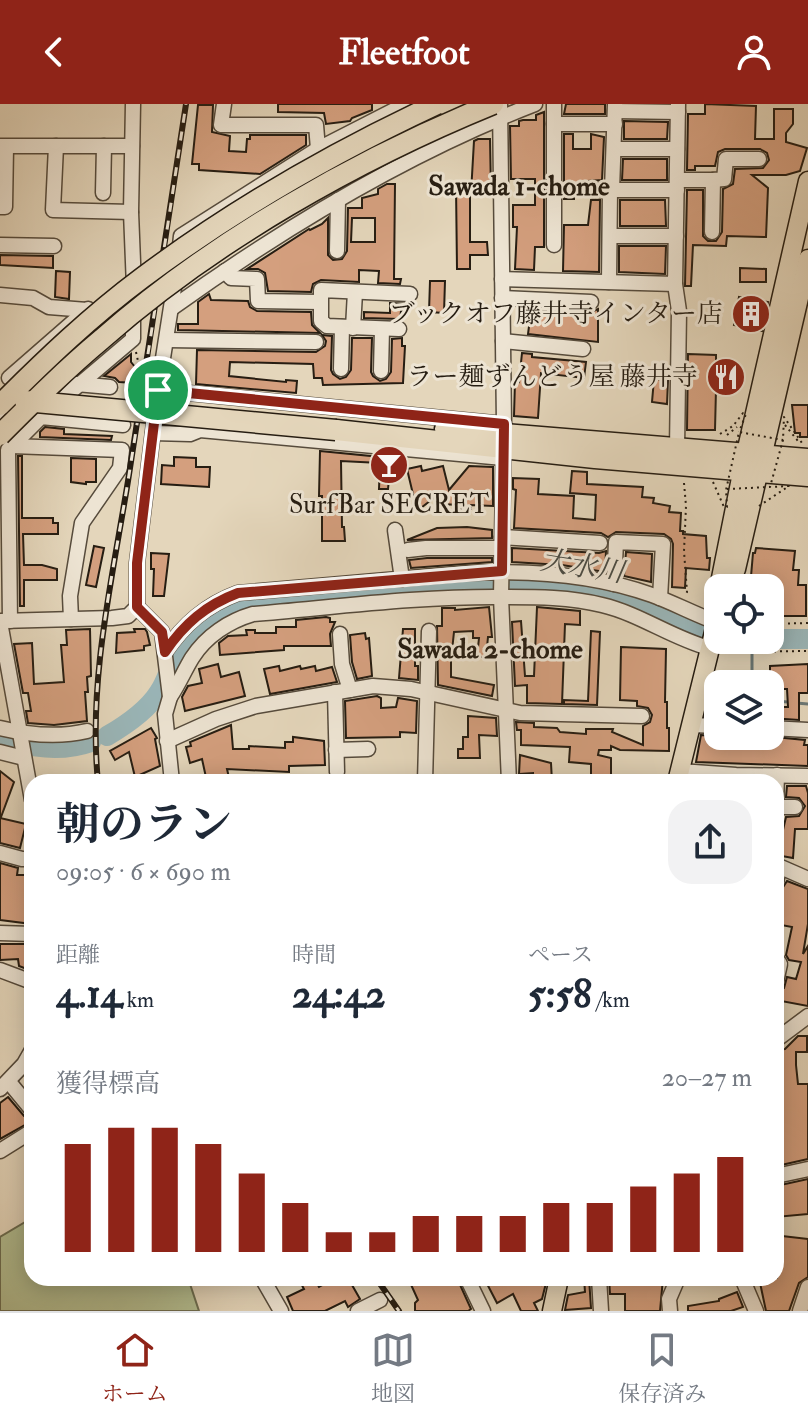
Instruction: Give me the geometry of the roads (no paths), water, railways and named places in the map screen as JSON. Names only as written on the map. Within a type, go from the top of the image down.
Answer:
[{"type":"highway","points":[[0,402],[74,333],[142,278],[299,175],[375,133],[437,104]]},
{"type":"highway","points":[[5,448],[103,337],[251,229],[378,156],[497,108]]},
{"type":"highway","points":[[3,381],[336,425]]},
{"type":"highway","points":[[0,402],[336,425],[756,468],[805,451]]},
{"type":"highway","points":[[503,441],[677,448],[799,480]]},
{"type":"main road","points":[[734,574],[808,181]]},
{"type":"main road","points":[[723,574],[756,468],[808,259]]},
{"type":"main road","points":[[679,774],[708,654]]},
{"type":"main road","points":[[554,1309],[558,1286]]},
{"type":"street","points":[[27,774],[3,621],[5,448],[133,339],[133,104]]},
{"type":"street","points":[[221,125],[224,104]]},
{"type":"street","points":[[171,774],[165,714],[169,694],[162,632],[137,607],[137,563],[181,236],[318,149],[406,104]]},
{"type":"street","points":[[172,308],[338,200],[497,108],[535,104]]},
{"type":"street","points":[[554,104],[554,245]]},
{"type":"street","points":[[497,108],[503,341],[501,594],[509,774]]},
{"type":"street","points":[[554,124],[615,113],[678,108],[675,284],[679,311],[677,448]]},
{"type":"street","points":[[609,282],[615,113]]},
{"type":"street","points":[[205,124],[316,125],[318,149]]},
{"type":"street","points":[[0,207],[5,207],[3,146],[132,146]]},
{"type":"street","points":[[56,146],[53,210],[131,212]]},
{"type":"street","points":[[103,193],[104,146]]},
{"type":"street","points":[[614,149],[677,149]]},
{"type":"street","points":[[592,190],[724,179],[726,159],[759,159]]},
{"type":"street","points":[[712,232],[713,180]]},
{"type":"street","points":[[337,251],[338,200]]},
{"type":"street","points":[[610,236],[676,236]]},
{"type":"street","points":[[0,245],[54,246]]},
{"type":"street","points":[[3,381],[134,271]]},
{"type":"street","points":[[225,271],[231,278],[257,279],[258,301],[320,302]]},
{"type":"street","points":[[502,279],[675,284]]},
{"type":"street","points":[[399,329],[327,326],[321,321],[321,290],[410,294]]},
{"type":"street","points":[[341,369],[355,292]]},
{"type":"street","points":[[0,295],[33,298],[49,307],[87,310]]},
{"type":"street","points":[[502,298],[591,302]]},
{"type":"street","points":[[381,371],[382,329]]},
{"type":"street","points":[[167,340],[316,342]]},
{"type":"street","points":[[503,341],[583,349]]},
{"type":"street","points":[[3,381],[110,387]]},
{"type":"street","points":[[159,386],[503,441]]},
{"type":"street","points":[[0,414],[123,425]]},
{"type":"street","points":[[153,433],[190,434],[200,430],[503,441]]},
{"type":"street","points":[[5,448],[122,450],[120,468],[82,523],[70,596],[71,619]]},
{"type":"street","points":[[395,530],[402,579]]},
{"type":"street","points":[[408,550],[502,542],[600,543]]},
{"type":"street","points":[[614,584],[616,542],[663,544],[660,598]]},
{"type":"street","points":[[165,655],[177,634],[207,607],[238,593],[402,579],[502,573],[578,577],[660,598],[704,617]]},
{"type":"street","points":[[169,694],[182,681],[192,658],[204,643],[237,619],[253,614],[501,594],[549,597],[601,604],[704,644]]},
{"type":"street","points":[[3,621],[128,616],[137,607]]},
{"type":"street","points":[[425,774],[429,631]]},
{"type":"street","points":[[337,772],[342,691],[340,634]]},
{"type":"street","points":[[167,741],[216,719],[256,706],[373,686],[429,692],[520,713],[642,716]]},
{"type":"street","points":[[691,725],[704,725]]},
{"type":"street","points":[[0,728],[20,734],[54,736],[87,731]]},
{"type":"street","points":[[784,729],[808,730]]},
{"type":"street","points":[[336,750],[368,749]]},
{"type":"street","points":[[0,752],[24,756]]},
{"type":"street","points":[[784,775],[808,776]]},
{"type":"street","points":[[784,806],[795,807]]},
{"type":"street","points":[[0,853],[24,859]]},
{"type":"street","points":[[784,869],[808,879]]},
{"type":"street","points":[[0,933],[24,934]]},
{"type":"street","points":[[0,970],[24,979]]},
{"type":"street","points":[[784,1034],[808,1016]]},
{"type":"street","points":[[24,1060],[4,1086],[24,1103]]},
{"type":"street","points":[[0,1151],[24,1136]]},
{"type":"street","points":[[784,1174],[808,1169]]},
{"type":"street","points":[[267,1286],[281,1311]]},
{"type":"street","points":[[471,1286],[482,1310]]},
{"type":"street","points":[[585,1311],[601,1310],[600,1286]]},
{"type":"street","points":[[670,1311],[669,1299],[675,1286]]},
{"type":"street","points":[[745,1286],[756,1311]]},
{"type":"street","points":[[800,1311],[808,1287]]},
{"type":"street","points":[[358,1311],[380,1300]]},
{"type":"waterway","name":"大水川","points":[[107,736],[136,717],[154,699],[190,637],[219,615],[255,603],[429,586],[518,585],[603,595],[647,609],[704,633]]},
{"type":"waterway","name":"大水川","points":[[784,639],[808,639]]},
{"type":"waterway","points":[[752,654],[752,670]]},
{"type":"waterway","points":[[784,702],[788,702]]},
{"type":"waterway","points":[[796,703],[808,704]]},
{"type":"waterway","name":"大水川","points":[[0,739],[46,748],[91,742]]},
{"type":"railway","points":[[98,774],[96,707],[103,631],[186,104]]},
{"type":"railway","points":[[382,1286],[399,1311]]},
{"type":"place","name":"ブックオフ藤井寺インター店","points":[[751,314]]},
{"type":"place","name":"ラー麺ずんどう屋 藤井寺","points":[[726,377]]},
{"type":"place","name":"SurfBar SECRET","points":[[389,465]]},
{"type":"district","name":"Sawada 1-chome","points":[[519,186]]},
{"type":"district","name":"Sawada 2-chome","points":[[490,649]]}]
